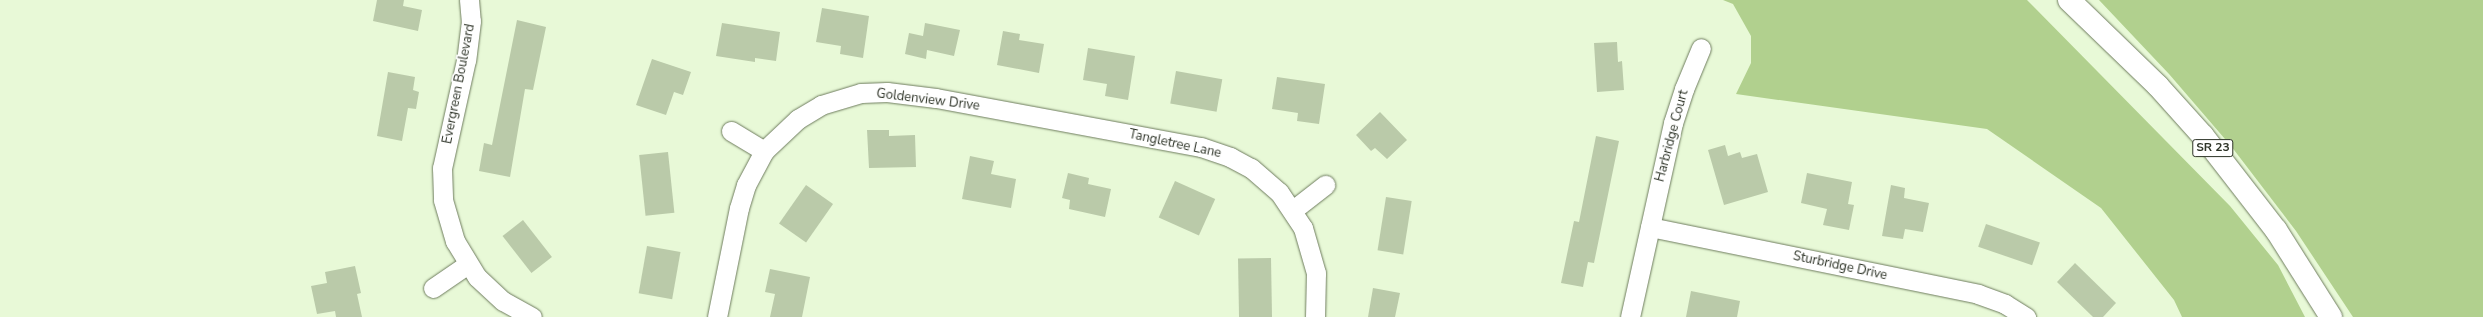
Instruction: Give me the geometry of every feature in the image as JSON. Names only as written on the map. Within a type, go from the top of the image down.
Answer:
[{"type":"main road","name":"SR 23","points":[[2069,0],[2158,86],[2203,136],[2276,230],[2331,317]]},
{"type":"street","name":"Evergreen Boulevard","points":[[469,0],[471,21],[466,60],[442,168],[443,200],[450,229],[468,264],[499,298],[532,317]]},
{"type":"street","name":"Harbridge Court","points":[[1630,317],[1673,123],[1701,48]]},
{"type":"street","name":"Goldenview Drive","points":[[716,317],[739,208],[746,185],[764,151],[798,119],[821,105],[861,93],[887,92],[936,98],[1108,130]]},
{"type":"street","name":"Tangletree Lane","points":[[1108,130],[1201,147],[1230,157],[1251,168],[1279,192],[1293,210],[1310,245],[1316,273],[1318,305],[1315,317]]},
{"type":"street","points":[[731,131],[764,151]]},
{"type":"street","points":[[1293,210],[1325,185]]},
{"type":"street","name":"Sturbridge Drive","points":[[1650,227],[1978,294],[2005,304],[2026,317]]},
{"type":"street","points":[[433,288],[468,264]]},
{"type":"green space","points":[[1723,0],[2027,0],[2230,206],[2278,265],[2305,317],[2182,317],[2174,300],[2101,208],[1987,129],[1736,94],[1751,63],[1751,36],[1733,4]]},
{"type":"green space","points":[[2099,0],[2483,0],[2483,317],[2353,317],[2296,231],[2231,146],[2169,74]]},
{"type":"building","points":[[377,0],[404,0],[403,6],[422,10],[418,31],[373,21]]},
{"type":"building","points":[[822,8],[869,16],[863,58],[840,54],[841,46],[816,42]]},
{"type":"building","points":[[517,20],[546,27],[533,90],[525,89],[510,177],[479,171],[484,143],[492,145]]},
{"type":"building","points":[[722,23],[780,32],[776,61],[755,58],[755,62],[716,56]]},
{"type":"building","points":[[925,23],[960,30],[954,56],[927,50],[926,59],[905,54],[909,33],[923,36]]},
{"type":"building","points":[[1003,31],[1020,34],[1019,40],[1044,44],[1039,73],[997,65]]},
{"type":"building","points":[[1617,42],[1618,62],[1622,61],[1624,90],[1597,92],[1594,43]]},
{"type":"building","points":[[1088,48],[1135,56],[1128,100],[1105,96],[1107,84],[1083,80]]},
{"type":"building","points":[[652,59],[691,72],[683,95],[674,92],[666,115],[636,105]]},
{"type":"building","points":[[1176,71],[1222,79],[1217,112],[1170,103]]},
{"type":"building","points":[[388,72],[415,77],[413,90],[419,92],[416,109],[408,108],[402,141],[377,136]]},
{"type":"building","points":[[1277,77],[1325,84],[1319,124],[1297,121],[1298,113],[1272,109]]},
{"type":"building","points":[[1380,112],[1407,140],[1387,159],[1375,148],[1371,151],[1356,135]]},
{"type":"building","points":[[867,130],[889,130],[889,136],[915,135],[916,167],[869,168]]},
{"type":"building","points":[[1596,136],[1619,141],[1594,263],[1588,262],[1583,287],[1561,283],[1574,221],[1579,222]]},
{"type":"building","points":[[1725,145],[1728,156],[1740,152],[1742,158],[1757,154],[1768,192],[1724,205],[1708,150]]},
{"type":"building","points":[[668,152],[674,213],[646,216],[639,155]]},
{"type":"building","points":[[970,156],[994,161],[991,174],[1016,179],[1011,208],[962,199]]},
{"type":"building","points":[[1068,173],[1089,178],[1088,184],[1111,189],[1105,217],[1069,209],[1070,200],[1062,198]]},
{"type":"building","points":[[1807,173],[1852,182],[1848,204],[1854,205],[1849,230],[1823,225],[1827,209],[1801,203]]},
{"type":"building","points":[[1175,181],[1215,199],[1199,235],[1159,218]]},
{"type":"building","points":[[806,185],[833,204],[806,242],[779,224]]},
{"type":"building","points":[[1891,185],[1905,188],[1904,198],[1929,203],[1923,232],[1905,229],[1903,239],[1882,236]]},
{"type":"building","points":[[1386,197],[1412,201],[1403,254],[1378,250]]},
{"type":"building","points":[[523,220],[552,257],[531,273],[503,236]]},
{"type":"building","points":[[1986,224],[2040,243],[2032,265],[1978,247]]},
{"type":"building","points":[[647,246],[680,252],[672,299],[639,293]]},
{"type":"building","points":[[1271,258],[1272,317],[1239,317],[1238,259]]},
{"type":"building","points":[[2075,263],[2116,303],[2103,317],[2093,317],[2057,282]]},
{"type":"building","points":[[355,266],[361,293],[357,294],[362,317],[336,317],[335,311],[317,314],[311,286],[327,283],[325,272]]},
{"type":"building","points":[[770,269],[810,277],[802,317],[770,317],[775,294],[765,292]]},
{"type":"building","points":[[1373,288],[1400,293],[1395,317],[1368,317]]},
{"type":"building","points":[[1691,291],[1740,301],[1737,317],[1686,317]]}]
